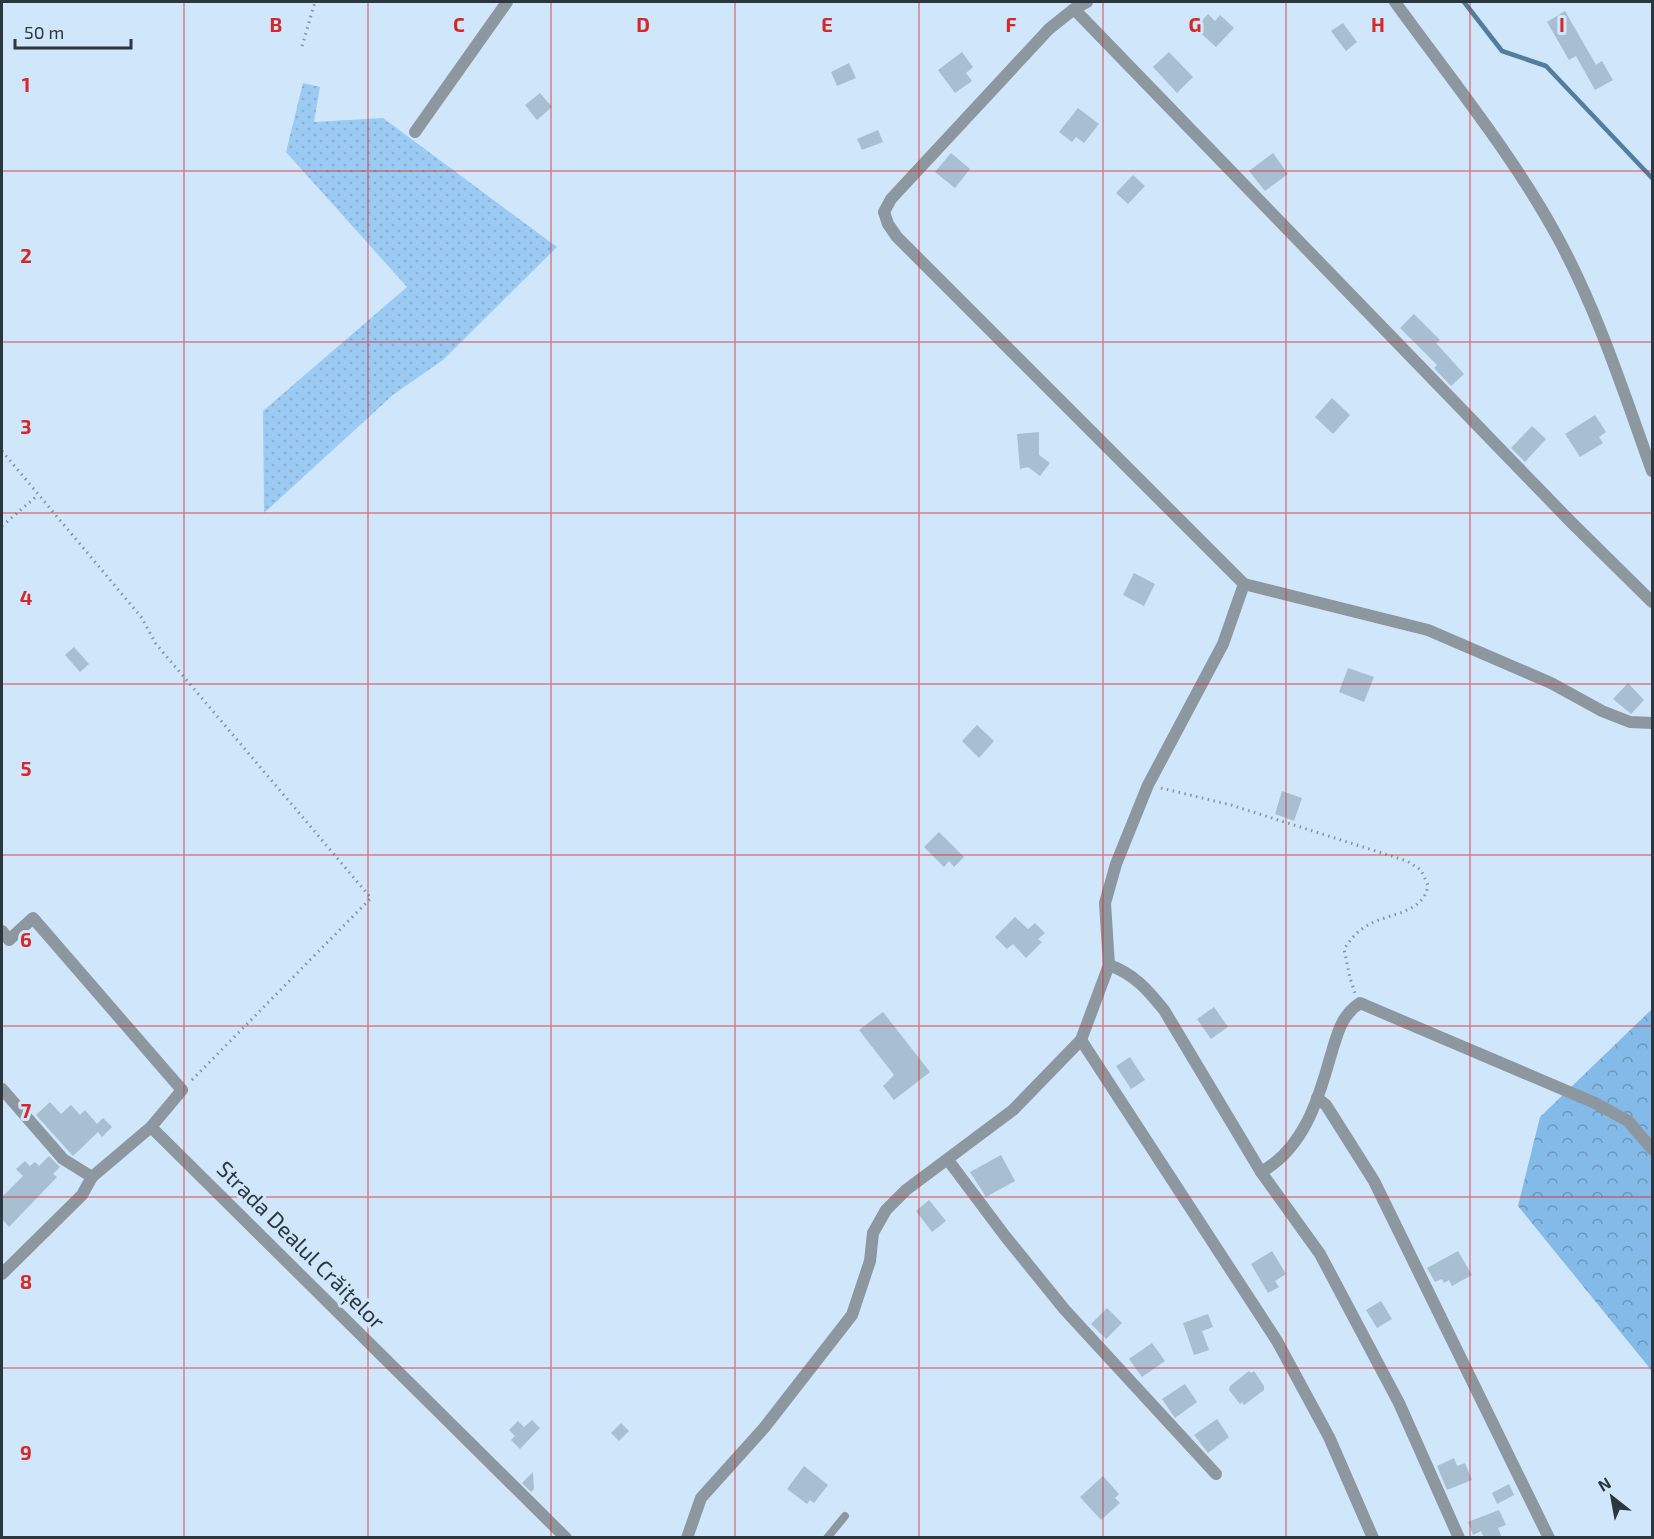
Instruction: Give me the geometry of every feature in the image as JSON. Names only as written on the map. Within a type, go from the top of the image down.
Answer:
[{"type":"street","points":[[415,132],[507,2]]},
{"type":"street","points":[[1087,2],[1074,9],[1049,29],[891,199],[884,212],[888,224],[897,237],[1244,584],[1428,630],[1551,683],[1602,711],[1630,722],[1653,723]]},
{"type":"street","points":[[1395,2],[1515,168],[1557,236],[1577,274],[1604,340],[1653,471]]},
{"type":"street","points":[[1074,9],[1570,521],[1653,602]]},
{"type":"street","points":[[687,1538],[701,1498],[764,1428],[852,1315],[870,1261],[873,1233],[886,1210],[906,1190],[1013,1110],[1081,1040],[1109,965],[1105,903],[1109,883],[1148,785],[1223,644],[1244,584]]},
{"type":"street","points":[[2,1274],[82,1194],[92,1177],[151,1127],[182,1090],[33,918],[4,939]]},
{"type":"street","points":[[1109,965],[1128,972],[1147,989],[1164,1010],[1262,1172],[1320,1254],[1399,1403],[1460,1538]]},
{"type":"street","points":[[1262,1172],[1286,1155],[1300,1135],[1317,1098],[1338,1028],[1349,1010],[1359,1002],[1595,1103],[1628,1121],[1653,1149]]},
{"type":"street","points":[[1081,1040],[1277,1341],[1329,1437],[1373,1538]]},
{"type":"street","points":[[2,1089],[63,1159],[92,1177]]},
{"type":"street","points":[[1317,1098],[1326,1106],[1374,1181],[1549,1538]]},
{"type":"street","name":"Strada Dealul Crăițelor","points":[[151,1127],[566,1538]]},
{"type":"street","points":[[948,1160],[1065,1310],[1216,1474]]},
{"type":"lane","points":[[827,1538],[845,1516]]},
{"type":"path","points":[[302,46],[315,2]]},
{"type":"path","points":[[2,451],[142,618],[156,644],[371,898],[182,1090]]},
{"type":"path","points":[[2,526],[38,495]]},
{"type":"path","points":[[1148,785],[1231,805],[1407,861],[1421,870],[1428,885],[1424,899],[1405,912],[1368,925],[1352,936],[1344,949],[1350,978],[1359,1002]]},
{"type":"shaded area","points":[[303,83],[320,87],[314,122],[383,118],[557,247],[443,360],[394,394],[264,513],[263,411],[407,287],[286,152]]},
{"type":"green space","points":[[1652,1009],[1652,1371],[1518,1206],[1540,1117]]},
{"type":"building","points":[[1565,11],[1596,65],[1602,61],[1613,80],[1595,90],[1576,56],[1569,60],[1547,22]]},
{"type":"building","points":[[1208,14],[1215,21],[1220,15],[1234,28],[1216,47],[1195,28]]},
{"type":"building","points":[[1343,23],[1357,42],[1346,51],[1331,31]]},
{"type":"building","points":[[962,52],[973,67],[966,73],[972,81],[955,93],[938,70]]},
{"type":"building","points":[[1169,52],[1193,77],[1177,93],[1153,67]]},
{"type":"building","points":[[849,63],[856,78],[837,86],[831,72]]},
{"type":"building","points":[[540,93],[552,107],[537,120],[525,105]]},
{"type":"building","points":[[1078,108],[1099,124],[1084,143],[1076,137],[1072,142],[1059,132]]},
{"type":"building","points":[[878,130],[883,142],[862,150],[857,139]]},
{"type":"building","points":[[951,153],[970,169],[955,188],[935,172]]},
{"type":"building","points":[[1273,153],[1288,174],[1265,191],[1249,171]]},
{"type":"building","points":[[1133,175],[1145,186],[1128,204],[1116,193]]},
{"type":"building","points":[[1414,314],[1440,340],[1436,343],[1464,374],[1451,386],[1434,368],[1437,365],[1400,328]]},
{"type":"building","points":[[1332,398],[1350,415],[1333,434],[1315,417]]},
{"type":"building","points":[[1595,415],[1606,432],[1599,437],[1603,443],[1580,457],[1565,434]]},
{"type":"building","points":[[1532,426],[1546,439],[1525,462],[1511,448]]},
{"type":"building","points":[[1039,432],[1039,455],[1050,463],[1040,476],[1028,467],[1020,469],[1017,434]]},
{"type":"building","points":[[1134,573],[1155,584],[1144,606],[1123,595]]},
{"type":"building","points":[[74,647],[89,664],[80,672],[65,655]]},
{"type":"building","points":[[1348,668],[1374,677],[1364,702],[1339,692]]},
{"type":"building","points":[[1628,683],[1644,700],[1631,714],[1613,699]]},
{"type":"building","points":[[977,725],[994,741],[979,758],[962,741]]},
{"type":"building","points":[[1282,791],[1302,798],[1294,821],[1275,814]]},
{"type":"building","points":[[939,832],[964,857],[954,867],[949,861],[944,867],[924,847]]},
{"type":"building","points":[[1015,917],[1028,929],[1035,923],[1045,933],[1038,939],[1042,942],[1026,958],[1013,944],[1007,949],[995,937]]},
{"type":"building","points":[[1214,1007],[1228,1027],[1211,1039],[1197,1019]]},
{"type":"building","points":[[883,1012],[930,1072],[894,1100],[883,1086],[894,1075],[859,1030]]},
{"type":"building","points":[[1130,1057],[1145,1080],[1131,1089],[1116,1066]]},
{"type":"building","points":[[50,1102],[61,1114],[71,1105],[80,1115],[85,1110],[97,1124],[103,1118],[112,1127],[102,1137],[98,1132],[73,1156],[36,1115]]},
{"type":"building","points":[[1001,1155],[1015,1181],[986,1197],[970,1172]]},
{"type":"building","points":[[49,1156],[60,1167],[53,1174],[57,1177],[9,1227],[2,1219],[2,1197],[23,1176],[16,1169],[25,1161],[30,1166],[35,1162],[39,1166]]},
{"type":"building","points":[[929,1200],[946,1221],[932,1232],[916,1211]]},
{"type":"building","points":[[1272,1251],[1286,1274],[1275,1281],[1279,1287],[1268,1293],[1251,1264]]},
{"type":"building","points":[[1458,1251],[1472,1275],[1452,1286],[1449,1280],[1444,1283],[1442,1279],[1435,1282],[1427,1268]]},
{"type":"building","points":[[1381,1301],[1392,1319],[1377,1328],[1366,1310]]},
{"type":"building","points":[[1107,1308],[1122,1323],[1106,1339],[1091,1324]]},
{"type":"building","points":[[1208,1314],[1213,1327],[1202,1331],[1209,1350],[1194,1355],[1183,1323]]},
{"type":"building","points":[[1152,1343],[1165,1361],[1142,1377],[1129,1359]]},
{"type":"building","points":[[1249,1371],[1251,1373],[1254,1371],[1264,1386],[1264,1390],[1244,1405],[1242,1402],[1240,1404],[1229,1390],[1230,1386]]},
{"type":"building","points":[[1185,1384],[1197,1402],[1175,1418],[1162,1399]]},
{"type":"building","points":[[1217,1419],[1229,1437],[1208,1453],[1194,1435]]},
{"type":"building","points":[[532,1420],[540,1428],[520,1449],[511,1440],[515,1436],[509,1430],[518,1421],[524,1427]]},
{"type":"building","points":[[621,1423],[629,1431],[619,1441],[611,1433]]},
{"type":"building","points":[[1454,1458],[1457,1466],[1465,1463],[1472,1480],[1447,1490],[1437,1466]]},
{"type":"building","points":[[804,1466],[828,1485],[814,1503],[810,1500],[807,1504],[787,1489]]},
{"type":"building","points":[[533,1472],[534,1489],[531,1492],[522,1483]]},
{"type":"building","points":[[1103,1476],[1119,1494],[1115,1498],[1120,1503],[1101,1520],[1080,1497]]},
{"type":"building","points":[[1509,1484],[1514,1495],[1497,1504],[1492,1493]]},
{"type":"building","points":[[1499,1510],[1506,1525],[1498,1528],[1502,1538],[1484,1538],[1481,1531],[1473,1535],[1468,1522]]},
{"type":"waterway","points":[[1464,2],[1502,51],[1546,66],[1652,178]]}]
